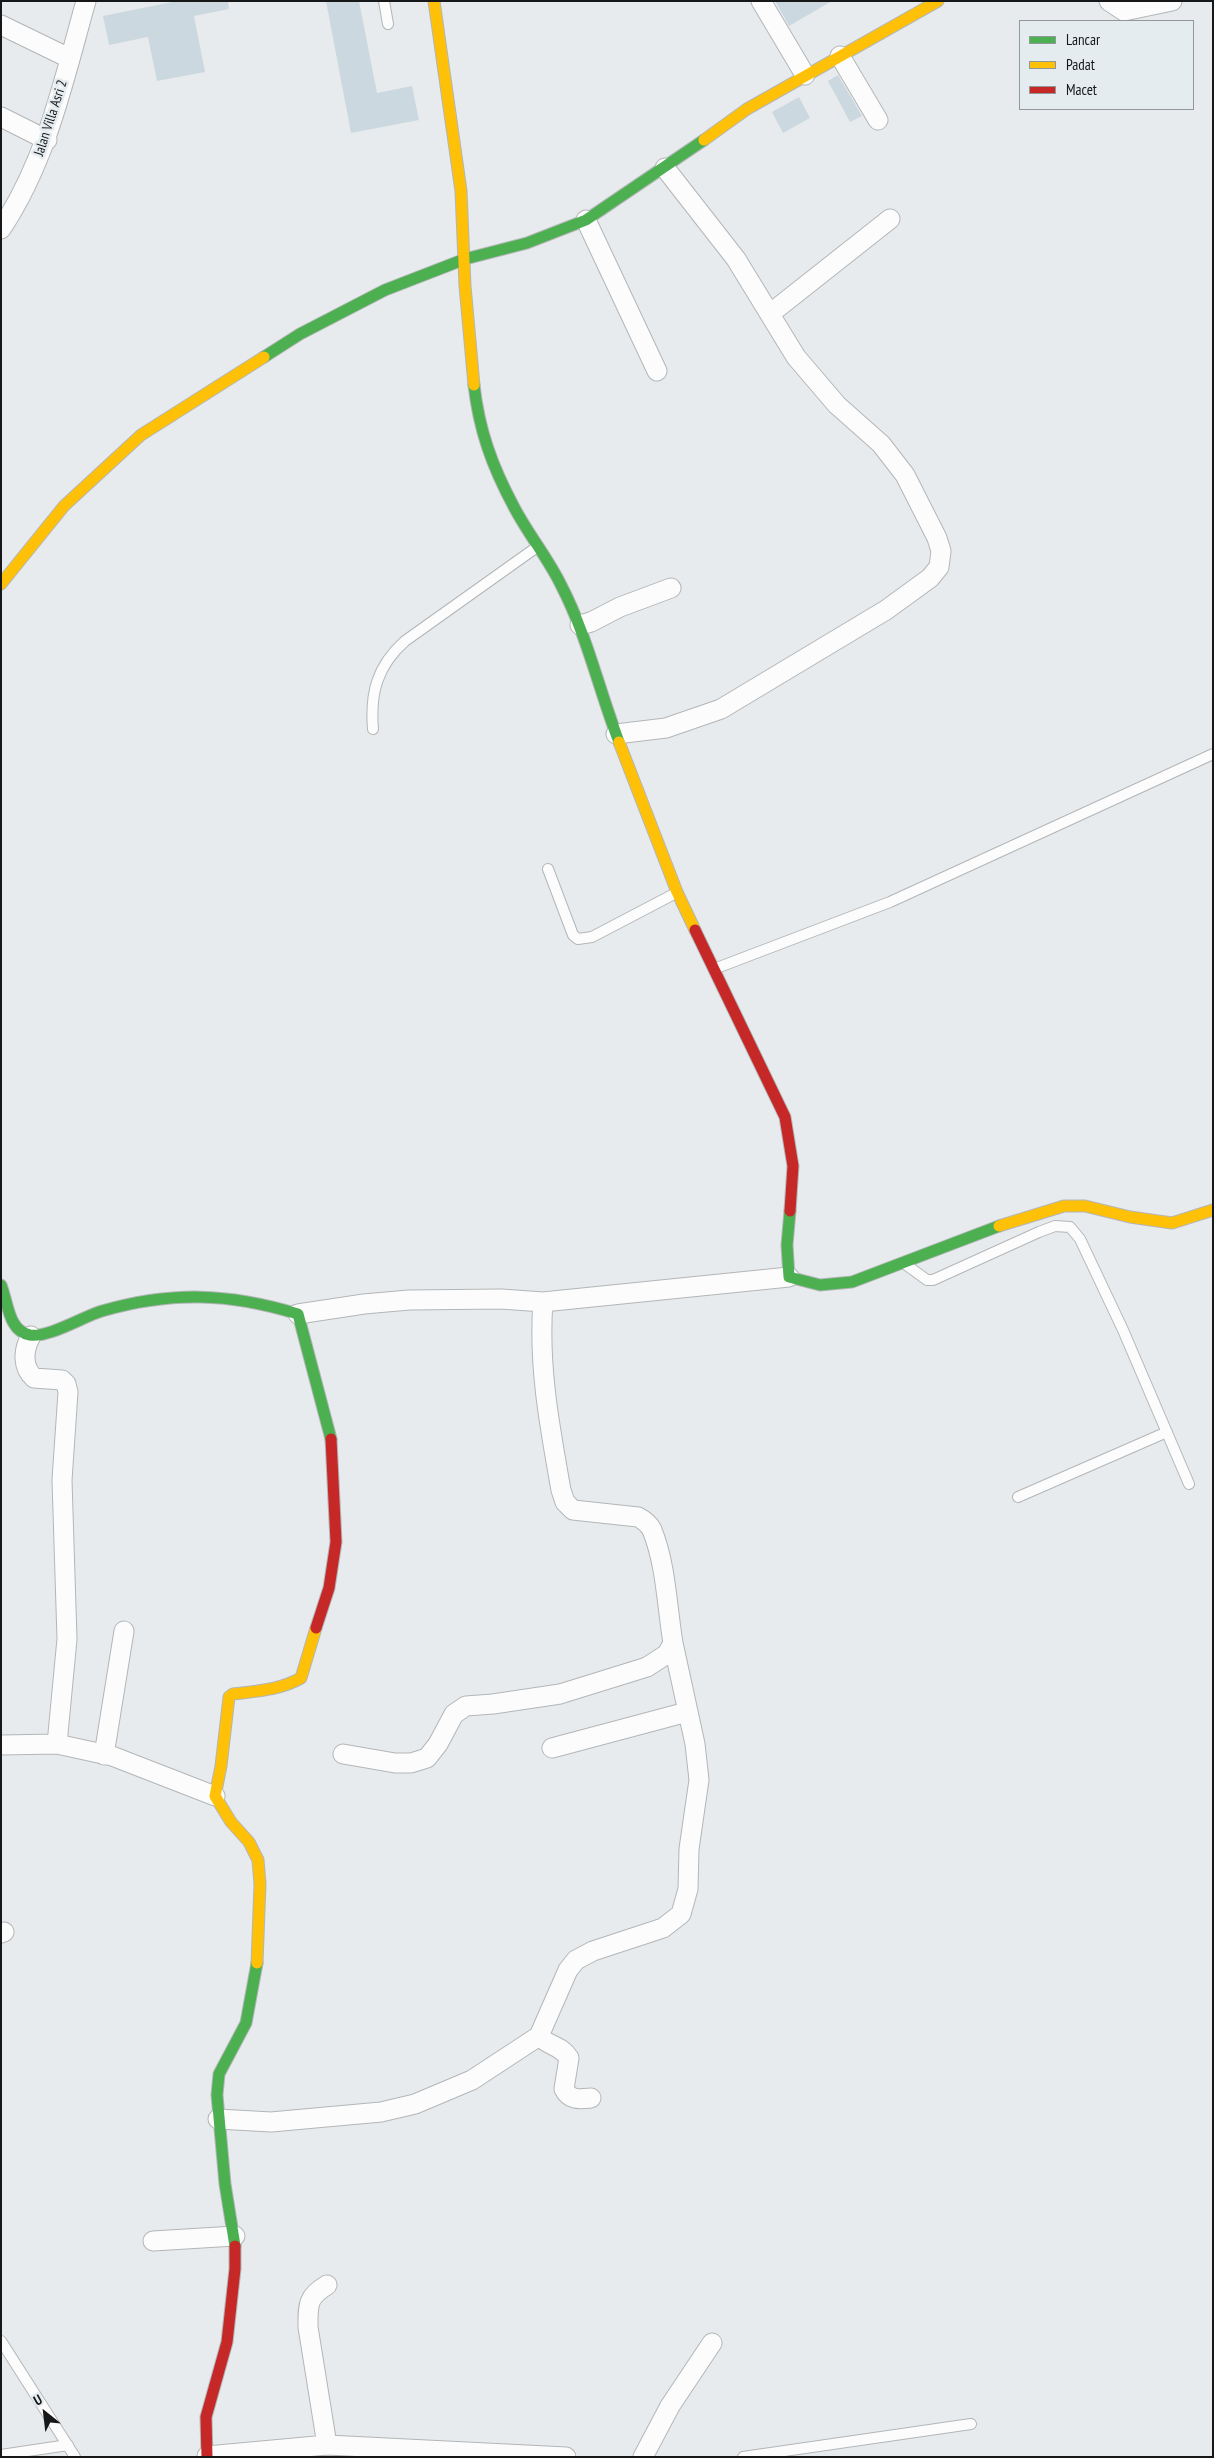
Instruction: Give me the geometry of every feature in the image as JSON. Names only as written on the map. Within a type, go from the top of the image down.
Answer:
[{"type":"street","name":"Jalan Villa Asri 2","points":[[2,228],[28,182],[47,140],[86,1]]},
{"type":"street","points":[[434,1],[461,191],[465,286],[479,423],[486,448],[500,477],[537,546],[561,584],[580,624],[616,734],[677,892],[785,1117],[793,1166],[787,1246],[789,1277]]},
{"type":"street","points":[[761,1],[805,75]]},
{"type":"street","points":[[1,584],[64,506],[141,435],[300,334],[385,290],[465,259],[527,243],[586,220],[665,168],[747,109],[938,1]]},
{"type":"street","points":[[1116,11],[1172,1]]},
{"type":"street","points":[[1,25],[69,58]]},
{"type":"street","points":[[840,56],[878,120]]},
{"type":"street","points":[[1,117],[47,140]]},
{"type":"street","points":[[616,734],[666,728],[721,709],[886,610],[930,578],[939,568],[941,551],[937,538],[905,475],[881,444],[837,405],[796,357],[771,313],[736,259],[665,168]]},
{"type":"street","points":[[771,313],[890,219]]},
{"type":"street","points":[[586,220],[657,371]]},
{"type":"street","points":[[580,624],[591,622],[620,607],[671,588]]},
{"type":"street","points":[[1,1286],[8,1312],[16,1328],[31,1336],[49,1332],[72,1321],[101,1311],[176,1295],[220,1295],[267,1304],[298,1314],[364,1304],[409,1300],[501,1299],[543,1302],[789,1277],[800,1282],[826,1286],[852,1282],[1034,1212],[1064,1206],[1085,1206],[1130,1217],[1172,1223],[1213,1210]]},
{"type":"street","points":[[218,2119],[271,2122],[334,2118],[381,2112],[415,2104],[472,2080],[539,2036],[568,1970],[576,1960],[593,1951],[663,1928],[681,1914],[688,1889],[690,1849],[699,1780],[695,1744],[673,1643],[660,1562],[652,1529],[646,1522],[638,1517],[573,1510],[565,1502],[561,1490],[545,1399],[543,1302]]},
{"type":"street","points":[[214,1796],[221,1766],[229,1697],[233,1694],[273,1689],[291,1684],[300,1678],[329,1588],[336,1542],[331,1436],[298,1314]]},
{"type":"street","points":[[31,1336],[25,1349],[28,1372],[34,1378],[62,1380],[66,1384],[68,1392],[62,1480],[67,1639],[58,1744]]},
{"type":"street","points":[[104,1755],[124,1631]]},
{"type":"street","points":[[343,1754],[395,1763],[411,1763],[427,1758],[454,1714],[466,1706],[560,1694],[647,1667],[667,1654],[673,1643]]},
{"type":"street","points":[[552,1748],[687,1712]]},
{"type":"street","points":[[1,1745],[58,1744],[104,1755],[145,1768],[214,1796],[231,1822],[249,1842],[258,1860],[260,1884],[258,1951],[253,1991],[246,2023],[219,2074],[216,2095],[225,2184],[234,2236],[234,2294],[227,2342],[206,2417],[207,2456],[327,2445],[566,2457]]},
{"type":"street","points":[[539,2036],[544,2041],[563,2049],[569,2058],[564,2089],[566,2094],[575,2099],[591,2098]]},
{"type":"street","points":[[154,2241],[234,2236]]},
{"type":"street","points":[[327,2285],[315,2292],[308,2309],[308,2327],[327,2445]]},
{"type":"street","points":[[643,2457],[670,2406],[712,2343]]},
{"type":"lane","points":[[384,1],[388,24]]},
{"type":"lane","points":[[908,1],[916,14]]},
{"type":"lane","points":[[373,730],[371,710],[374,687],[391,652],[537,546]]},
{"type":"lane","points":[[713,970],[890,902],[1213,754]]},
{"type":"lane","points":[[548,869],[573,934],[578,939],[592,938],[677,892]]},
{"type":"lane","points":[[902,1262],[927,1280],[933,1280],[1055,1226],[1070,1227],[1075,1230],[1189,1484]]},
{"type":"lane","points":[[1018,1497],[1167,1432]]},
{"type":"lane","points":[[1,2341],[76,2457]]},
{"type":"lane","points":[[743,2457],[971,2424]]},
{"type":"lane","points":[[1,2455],[68,2445]]},
{"type":"building","points":[[177,1],[228,1],[229,9],[194,16],[205,72],[157,81],[148,37],[109,45],[103,16]]},
{"type":"building","points":[[326,1],[359,1],[377,93],[412,86],[419,120],[351,133]]},
{"type":"building","points":[[775,1],[832,1],[789,26]]},
{"type":"building","points":[[838,75],[862,116],[850,122],[828,81]]},
{"type":"building","points":[[799,97],[810,118],[783,133],[772,112]]},
{"type":"traffic: fast","points":[[264,357],[300,334],[385,290],[465,259],[527,243],[586,220],[704,140]]},
{"type":"traffic: fast","points":[[474,385],[483,433],[499,477],[525,527],[556,575],[570,604],[586,643],[619,742]]},
{"type":"traffic: fast","points":[[790,1211],[787,1245],[789,1277],[820,1285],[852,1282],[999,1226]]},
{"type":"traffic: fast","points":[[1,1285],[13,1322],[17,1328],[30,1335],[47,1333],[102,1311],[152,1300],[177,1298],[200,1297],[248,1302],[298,1314],[331,1439]]},
{"type":"traffic: fast","points":[[235,2246],[225,2184],[217,2095],[219,2074],[246,2023],[257,1963]]},
{"type":"traffic: slow","points":[[434,1],[461,191],[465,286],[474,385]]},
{"type":"traffic: slow","points":[[704,140],[747,109],[938,1]]},
{"type":"traffic: slow","points":[[1,584],[64,506],[141,435],[264,357]]},
{"type":"traffic: slow","points":[[619,742],[677,892],[695,930]]},
{"type":"traffic: slow","points":[[999,1226],[1064,1206],[1085,1206],[1130,1217],[1172,1223],[1213,1210]]},
{"type":"traffic: slow","points":[[257,1963],[260,1884],[258,1860],[249,1842],[231,1822],[215,1796],[221,1766],[229,1697],[233,1694],[276,1688],[301,1678],[316,1628]]},
{"type":"traffic: jam","points":[[695,930],[785,1117],[793,1166],[790,1211]]},
{"type":"traffic: jam","points":[[316,1628],[329,1588],[336,1542],[331,1439]]},
{"type":"traffic: jam","points":[[207,2457],[206,2417],[227,2342],[235,2269],[235,2246]]}]
